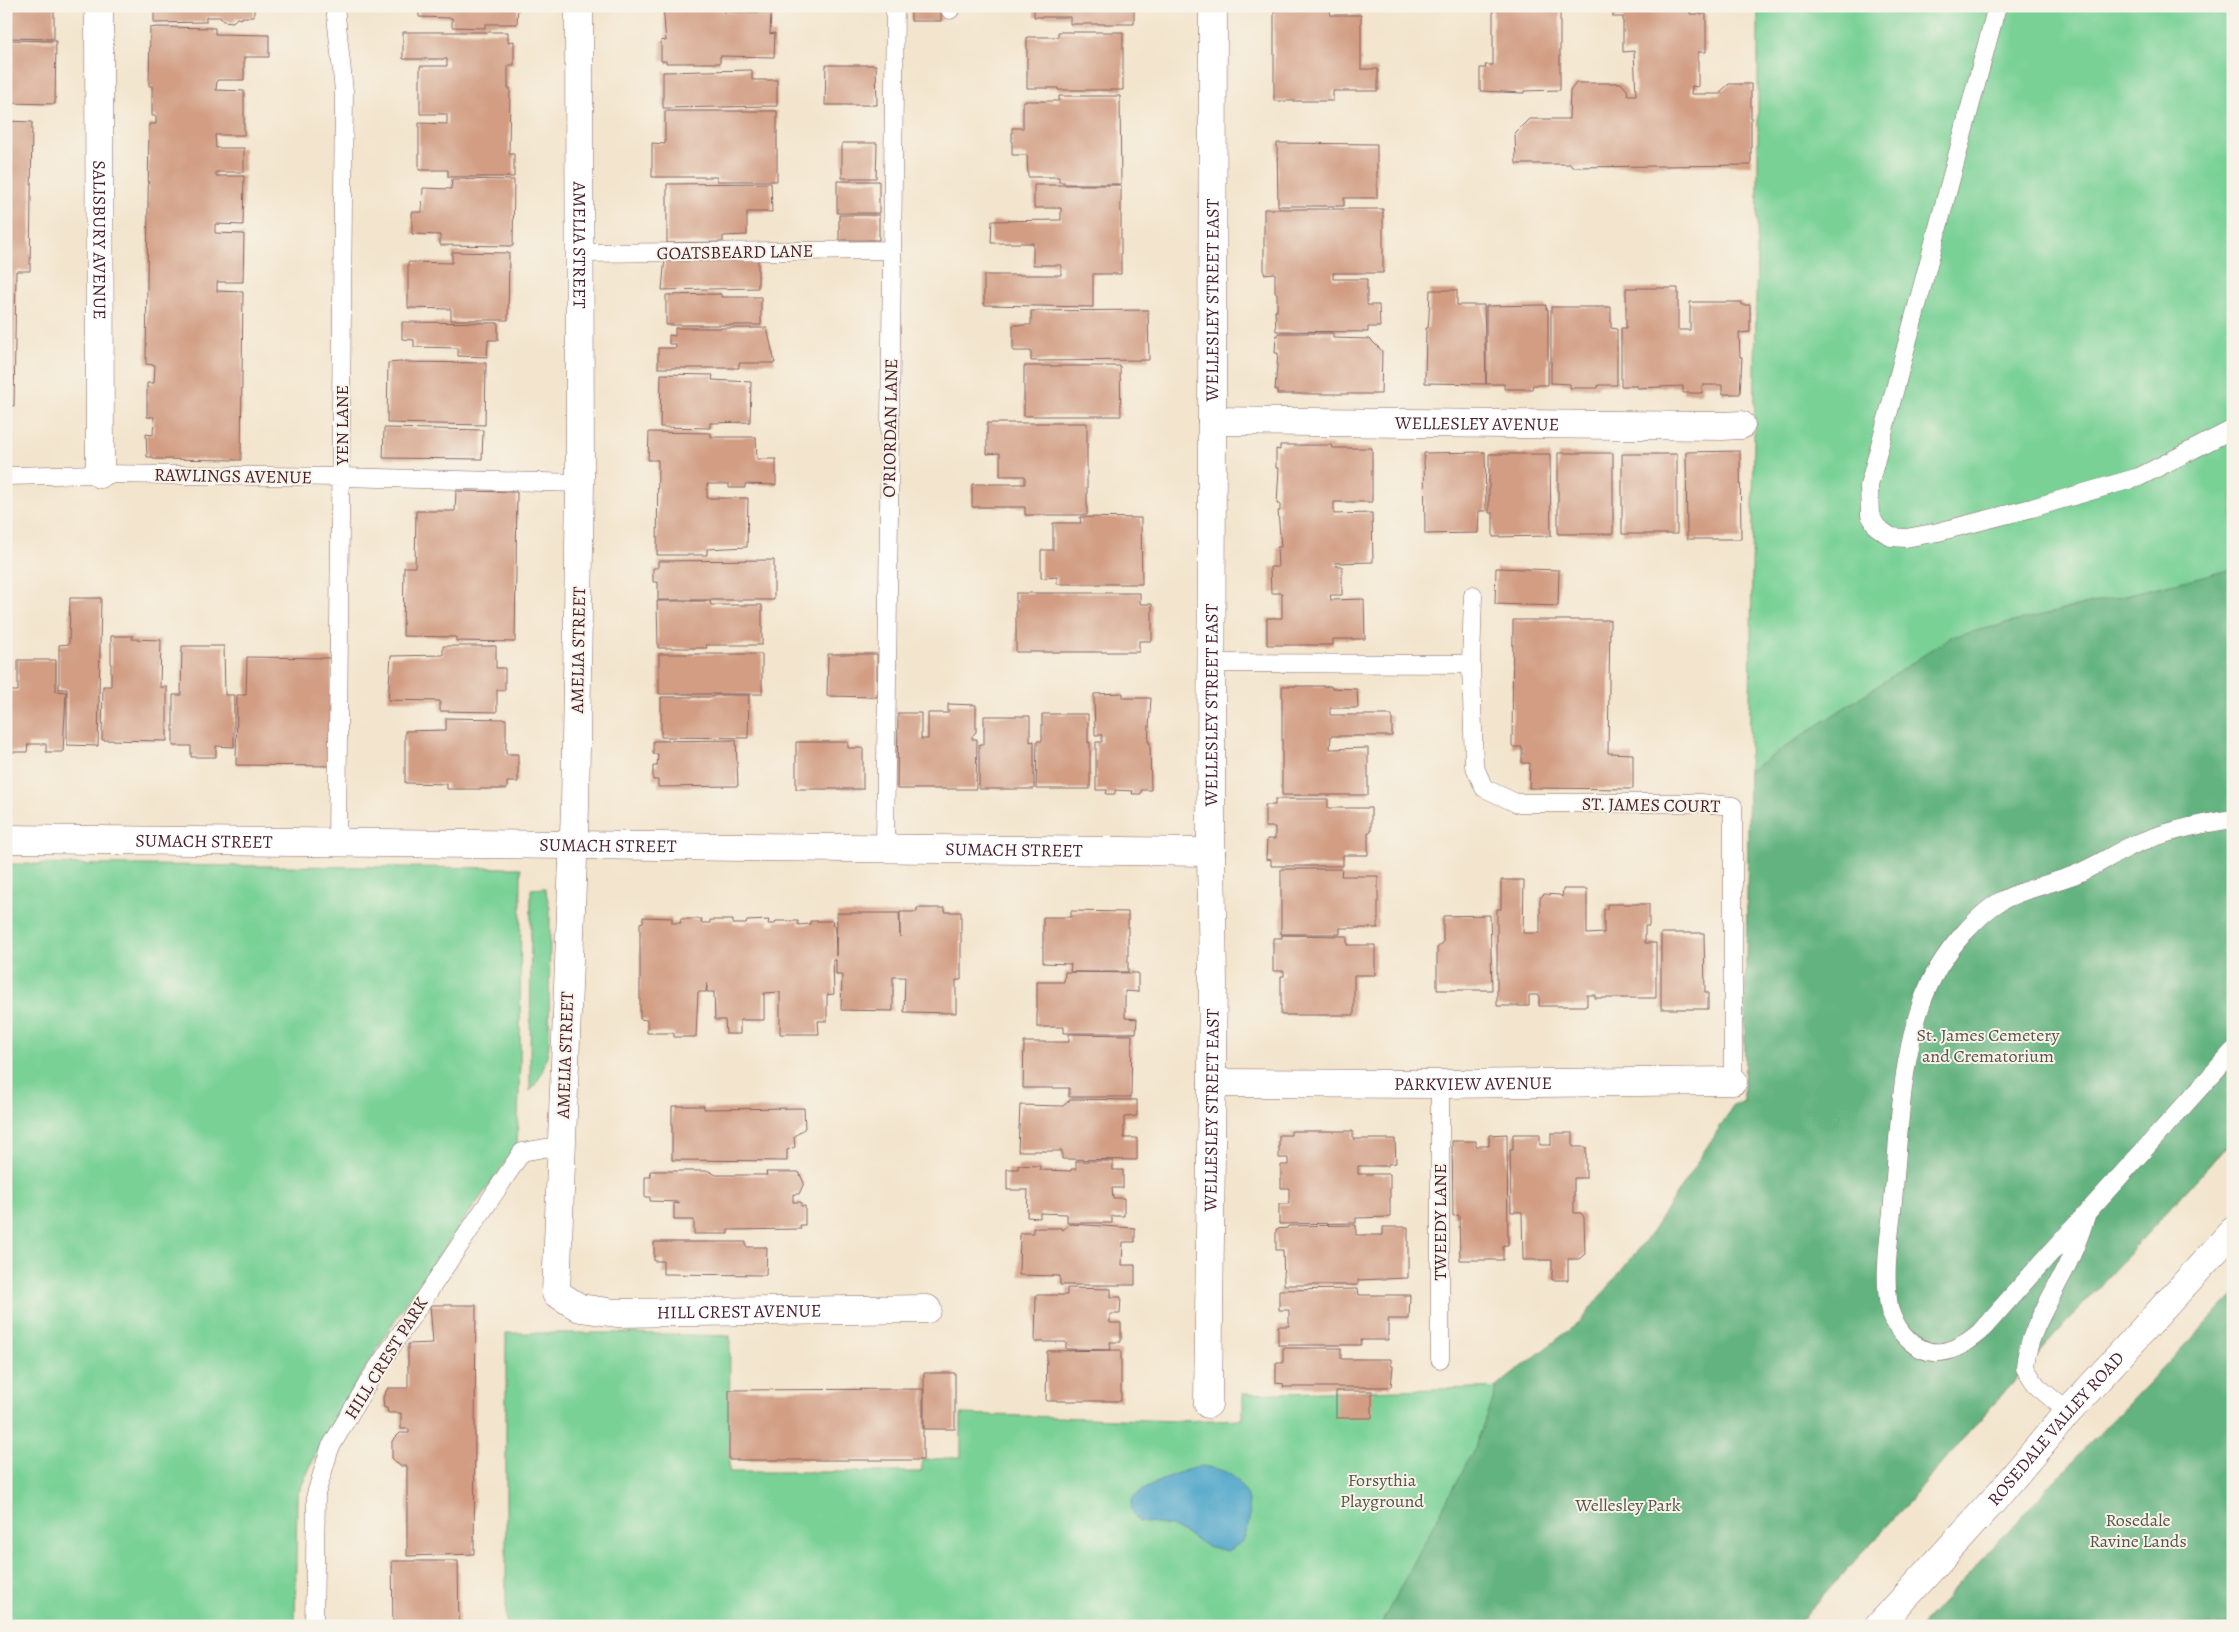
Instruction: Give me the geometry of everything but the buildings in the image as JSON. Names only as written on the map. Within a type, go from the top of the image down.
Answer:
[{"type":"street","name":"SALISBURY AVENUE","points":[[99,6],[100,474]]},
{"type":"street","name":"AMELIA STREET","points":[[556,1293],[574,845],[580,483],[578,253],[579,6]]},
{"type":"street","name":"WELLESLEY STREET EAST","points":[[1208,1404],[1212,1083],[1212,6]]},
{"type":"street","name":"WELLESLEY AVENUE","points":[[1212,422],[1741,425]]},
{"type":"street","name":"SUMACH STREET","points":[[6,839],[1211,852]]},
{"type":"street","name":"PARKVIEW AVENUE","points":[[1212,1083],[1440,1084],[1733,1081]]},
{"type":"street","name":"ROSEDALE VALLEY ROAD","points":[[1879,1626],[1993,1501],[2068,1412],[2233,1231]]},
{"type":"street","name":"HILL CREST AVENUE","points":[[556,1293],[580,1308],[616,1313],[927,1309]]},
{"type":"lane","name":"YEN LANE","points":[[335,6],[344,91],[337,844]]},
{"type":"lane","name":"O'RIORDAN LANE","points":[[885,849],[895,6]]},
{"type":"lane","points":[[1997,6],[1869,486],[1870,515],[1877,527],[1891,536],[1906,538],[1938,532],[2032,508],[2139,476],[2233,429]]},
{"type":"lane","name":"GOATSBEARD LANE","points":[[578,253],[892,250]]},
{"type":"lane","name":"RAWLINGS AVENUE","points":[[6,476],[100,474],[341,477],[580,483]]},
{"type":"lane","name":"ST. JAMES COURT","points":[[1473,595],[1471,664],[1474,765],[1484,788],[1516,803],[1701,804],[1733,806],[1733,1081]]},
{"type":"lane","points":[[1213,663],[1471,664]]},
{"type":"lane","points":[[2233,819],[2194,825],[2132,845],[2076,874],[2001,901],[1980,916],[1945,958],[1921,1004],[1911,1041],[1904,1087],[1887,1273],[1889,1308],[1899,1329],[1912,1344],[1931,1353],[1950,1351],[1964,1346],[1980,1332],[2087,1210],[2117,1180],[2233,1051]]},
{"type":"lane","name":"TWEEDY LANE","points":[[1440,1084],[1440,1359]]},
{"type":"lane","name":"HILL CREST PARK","points":[[314,1626],[316,1494],[330,1448],[370,1379],[522,1152],[562,1145]]},
{"type":"lane","points":[[2068,1412],[2037,1386],[2025,1368],[2026,1353],[2038,1319],[2079,1240],[2087,1210]]},
{"type":"green space","name":"St. James Cemetery and Crematorium","points":[[1758,6],[2233,6],[2233,1139],[2025,1368],[1872,1543],[1795,1626],[506,1626],[506,1333],[622,1333],[730,1336],[729,1472],[921,1472],[923,1460],[961,1457],[961,1414],[1178,1421],[1243,1419],[1243,1394],[1670,1383],[1734,1105],[1744,1101],[1758,175]]},
{"type":"green space","name":"Wellesley Park","points":[[2233,569],[2233,1139],[2025,1368],[1872,1543],[1795,1626],[1380,1626],[1474,1449],[1494,1398],[1496,1387],[1582,1320],[1652,1232],[1734,1105],[1744,1102],[1749,771],[1951,637]]},
{"type":"green space","points":[[6,864],[521,868],[520,1063],[517,1146],[409,1297],[323,1438],[297,1496],[295,1626],[6,1626]]},
{"type":"green space","points":[[545,888],[550,909],[549,1044],[543,1069],[538,1081],[530,1091],[531,889]]},
{"type":"green space","name":"Rosedale Ravine Lands","points":[[2233,1295],[2233,1626],[1920,1626],[2071,1463]]},
{"type":"water","points":[[1202,1466],[1221,1470],[1232,1476],[1247,1497],[1249,1523],[1246,1532],[1242,1541],[1227,1551],[1207,1546],[1171,1526],[1139,1522],[1131,1509],[1133,1497],[1157,1482],[1175,1474]]},
{"type":"park label","name":"Forsythia Playground","points":[[1382,1490]]}]
